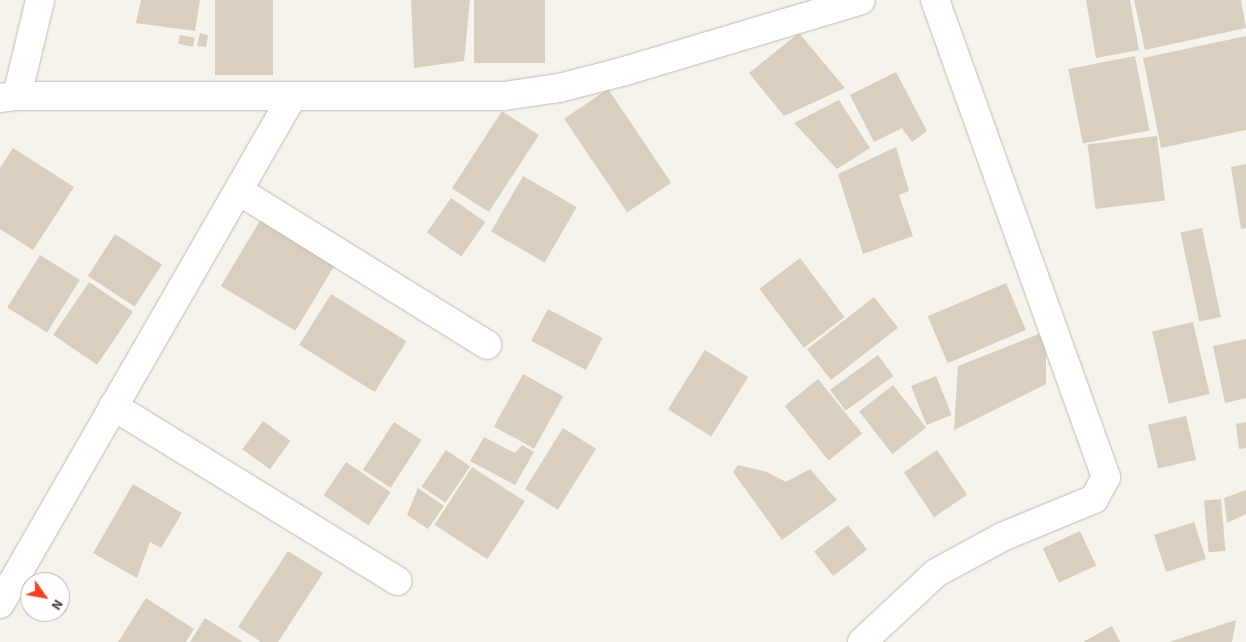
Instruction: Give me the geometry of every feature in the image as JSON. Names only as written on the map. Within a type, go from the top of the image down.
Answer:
[{"type":"street","points":[[40,0],[8,97],[504,96],[559,88],[861,0]]},
{"type":"street","points":[[862,642],[936,572],[1002,537],[1094,499],[1106,477],[935,0]]},
{"type":"street","points":[[0,604],[113,406],[239,192],[292,96]]},
{"type":"street","points":[[239,192],[487,345]]},
{"type":"street","points":[[113,406],[398,581]]},
{"type":"building","points":[[141,0],[200,0],[195,31],[136,23]]},
{"type":"building","points":[[215,0],[273,0],[273,75],[215,75]]},
{"type":"building","points":[[411,0],[470,0],[464,61],[414,68]]},
{"type":"building","points":[[474,0],[545,0],[545,63],[474,63]]},
{"type":"building","points":[[1086,0],[1130,0],[1139,50],[1096,58]]},
{"type":"building","points":[[1134,0],[1241,0],[1246,28],[1145,50]]},
{"type":"building","points":[[200,33],[208,35],[206,47],[197,46]]},
{"type":"building","points":[[799,33],[845,88],[784,116],[749,73]]},
{"type":"building","points":[[180,35],[195,38],[193,47],[178,44]]},
{"type":"building","points":[[1246,36],[1246,130],[1161,148],[1143,58]]},
{"type":"building","points":[[1135,56],[1150,131],[1083,144],[1068,69]]},
{"type":"building","points":[[896,72],[927,131],[912,142],[902,128],[874,142],[850,95]]},
{"type":"building","points":[[608,89],[671,183],[627,212],[564,119]]},
{"type":"building","points":[[839,100],[870,148],[837,169],[794,123]]},
{"type":"building","points":[[502,111],[539,135],[489,212],[452,188]]},
{"type":"building","points":[[1157,136],[1165,201],[1095,209],[1088,145]]},
{"type":"building","points":[[896,147],[909,191],[899,195],[913,236],[863,254],[838,174]]},
{"type":"building","points":[[13,148],[74,187],[33,250],[0,229],[0,168]]},
{"type":"building","points":[[1246,164],[1246,228],[1241,229],[1231,167]]},
{"type":"building","points":[[523,176],[577,207],[545,262],[491,231]]},
{"type":"building","points":[[451,198],[485,222],[461,256],[427,232]]},
{"type":"building","points":[[264,214],[339,259],[295,331],[221,286]]},
{"type":"building","points":[[1202,228],[1221,317],[1199,322],[1180,233]]},
{"type":"building","points":[[115,234],[162,264],[135,306],[88,276]]},
{"type":"building","points":[[40,255],[80,280],[47,332],[7,308]]},
{"type":"building","points":[[800,258],[845,317],[804,348],[759,289]]},
{"type":"building","points":[[89,282],[133,312],[97,365],[53,335]]},
{"type":"building","points":[[1006,283],[1026,330],[948,363],[928,316]]},
{"type":"building","points":[[331,294],[406,341],[375,392],[299,345]]},
{"type":"building","points":[[874,297],[898,328],[831,380],[807,349]]},
{"type":"building","points":[[548,309],[603,338],[586,370],[531,341]]},
{"type":"building","points":[[1193,322],[1210,394],[1169,404],[1152,331]]},
{"type":"building","points":[[1046,331],[1046,384],[954,430],[958,366]]},
{"type":"building","points":[[1246,339],[1246,398],[1225,403],[1213,346]]},
{"type":"building","points":[[705,350],[748,377],[711,436],[668,409]]},
{"type":"building","points":[[878,355],[893,376],[846,411],[830,390]]},
{"type":"building","points":[[523,374],[563,396],[534,449],[494,426]]},
{"type":"building","points":[[936,376],[952,415],[927,425],[911,386]]},
{"type":"building","points":[[818,379],[862,433],[829,460],[785,406]]},
{"type":"building","points":[[893,385],[926,428],[892,454],[859,411]]},
{"type":"building","points":[[1186,416],[1196,460],[1158,469],[1148,425]]},
{"type":"building","points":[[263,421],[291,441],[270,469],[242,449]]},
{"type":"building","points":[[394,422],[422,440],[391,488],[363,470]]},
{"type":"building","points":[[1246,422],[1246,448],[1239,449],[1236,424]]},
{"type":"building","points":[[563,428],[596,449],[558,510],[525,489]]},
{"type":"building","points":[[484,437],[515,453],[522,445],[534,452],[515,485],[470,461]]},
{"type":"building","points":[[446,450],[470,466],[445,503],[421,486]]},
{"type":"building","points":[[937,450],[967,495],[934,517],[904,472]]},
{"type":"building","points":[[346,462],[391,492],[368,525],[324,495]]},
{"type":"building","points":[[738,465],[767,472],[786,482],[810,469],[837,500],[782,540],[733,472]]},
{"type":"building","points":[[472,467],[525,501],[487,559],[434,525]]},
{"type":"building","points":[[133,484],[182,513],[161,548],[150,542],[137,578],[93,553]]},
{"type":"building","points":[[418,488],[444,506],[428,529],[407,515]]},
{"type":"building","points":[[1246,490],[1246,514],[1227,523],[1224,498]]},
{"type":"building","points":[[1221,499],[1226,551],[1209,552],[1204,500]]},
{"type":"building","points":[[1194,522],[1206,559],[1166,572],[1154,535]]},
{"type":"building","points":[[848,525],[867,549],[833,576],[814,551]]},
{"type":"building","points":[[1080,531],[1096,565],[1059,583],[1043,548]]},
{"type":"building","points":[[288,551],[323,573],[278,642],[261,642],[238,627]]},
{"type":"building","points":[[146,598],[194,629],[186,642],[118,642]]},
{"type":"building","points":[[205,618],[243,642],[190,642]]},
{"type":"building","points":[[1236,620],[1232,642],[1169,642]]},
{"type":"building","points":[[1112,626],[1120,642],[1083,642]]}]
